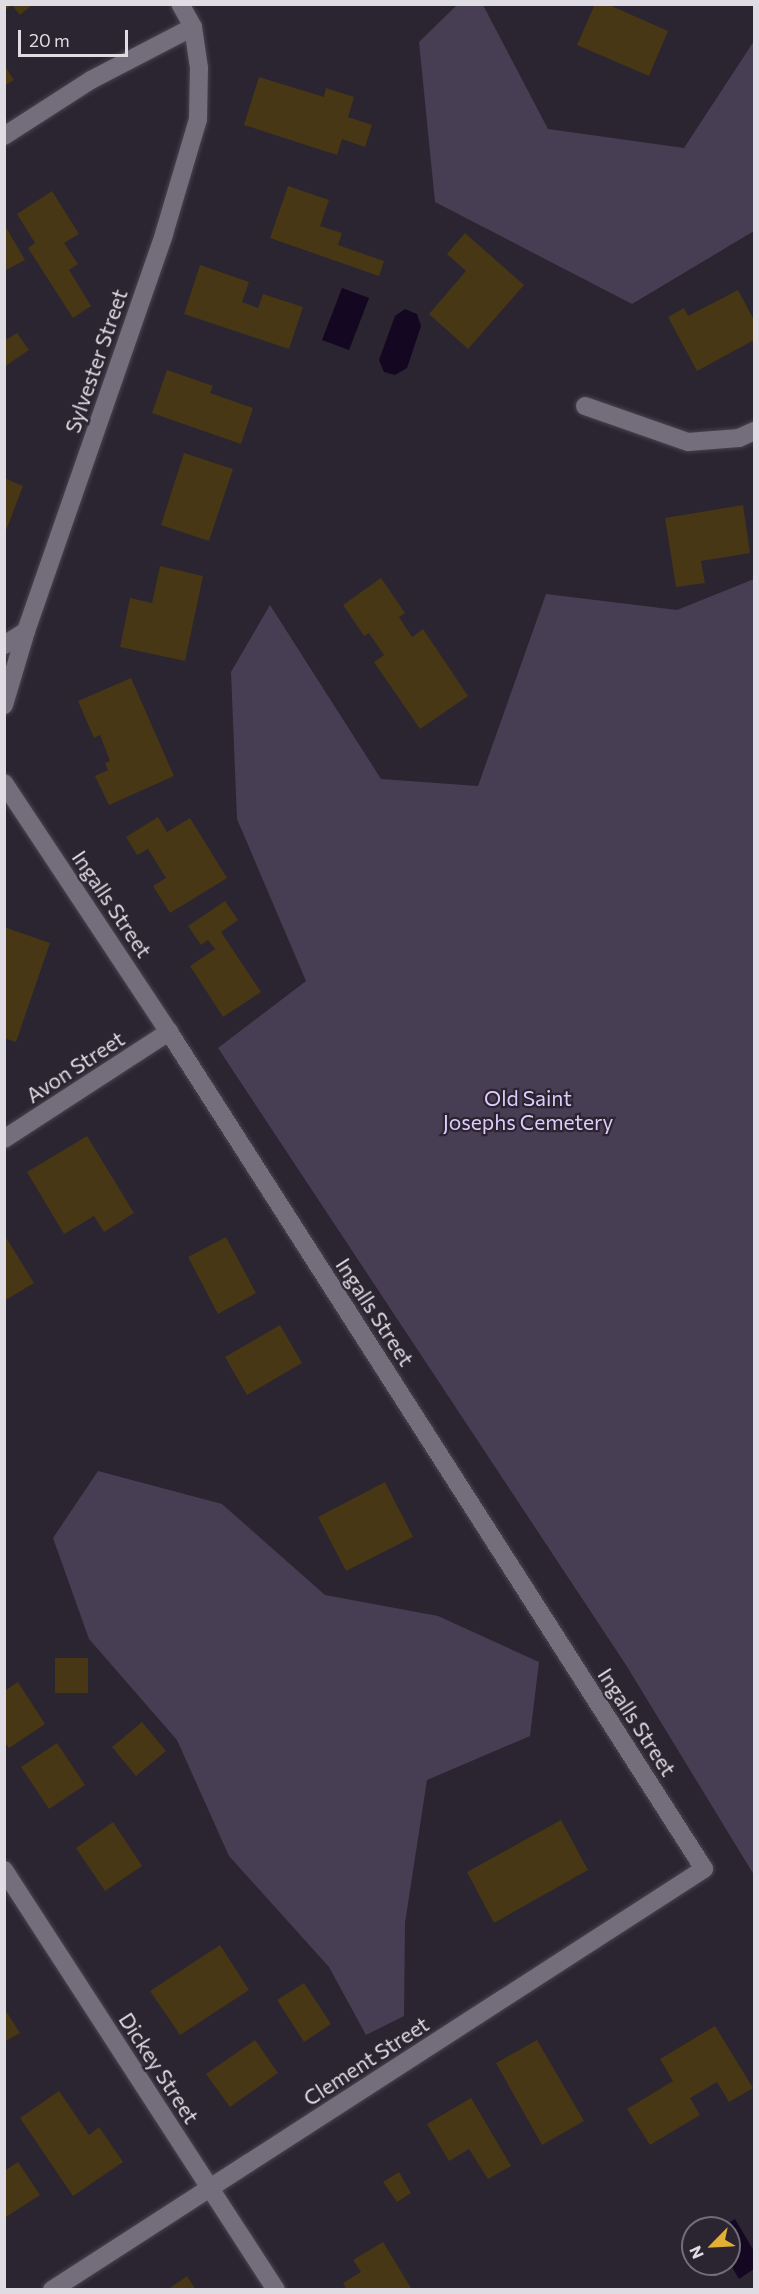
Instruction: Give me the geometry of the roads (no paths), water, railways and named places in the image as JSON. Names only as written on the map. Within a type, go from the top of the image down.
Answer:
[{"type":"street","points":[[6,130],[91,80],[193,27],[180,4]]},
{"type":"street","name":"Sylvester Street","points":[[4,705],[26,632],[164,234],[198,119],[199,68],[193,27]]},
{"type":"street","points":[[585,406],[688,442],[739,438],[754,431]]},
{"type":"street","points":[[4,645],[26,632]]},
{"type":"street","name":"Ingalls Street","points":[[4,783],[169,1032],[704,1869]]},
{"type":"street","name":"Avon Street","points":[[4,1139],[169,1032]]},
{"type":"street","name":"Clement Street","points":[[52,2289],[704,1869]]},
{"type":"street","name":"Dickey Street","points":[[4,1870],[276,2289]]},
{"type":"park label","name":"Old Saint Josephs Cemetery","points":[[528,1110]]}]
